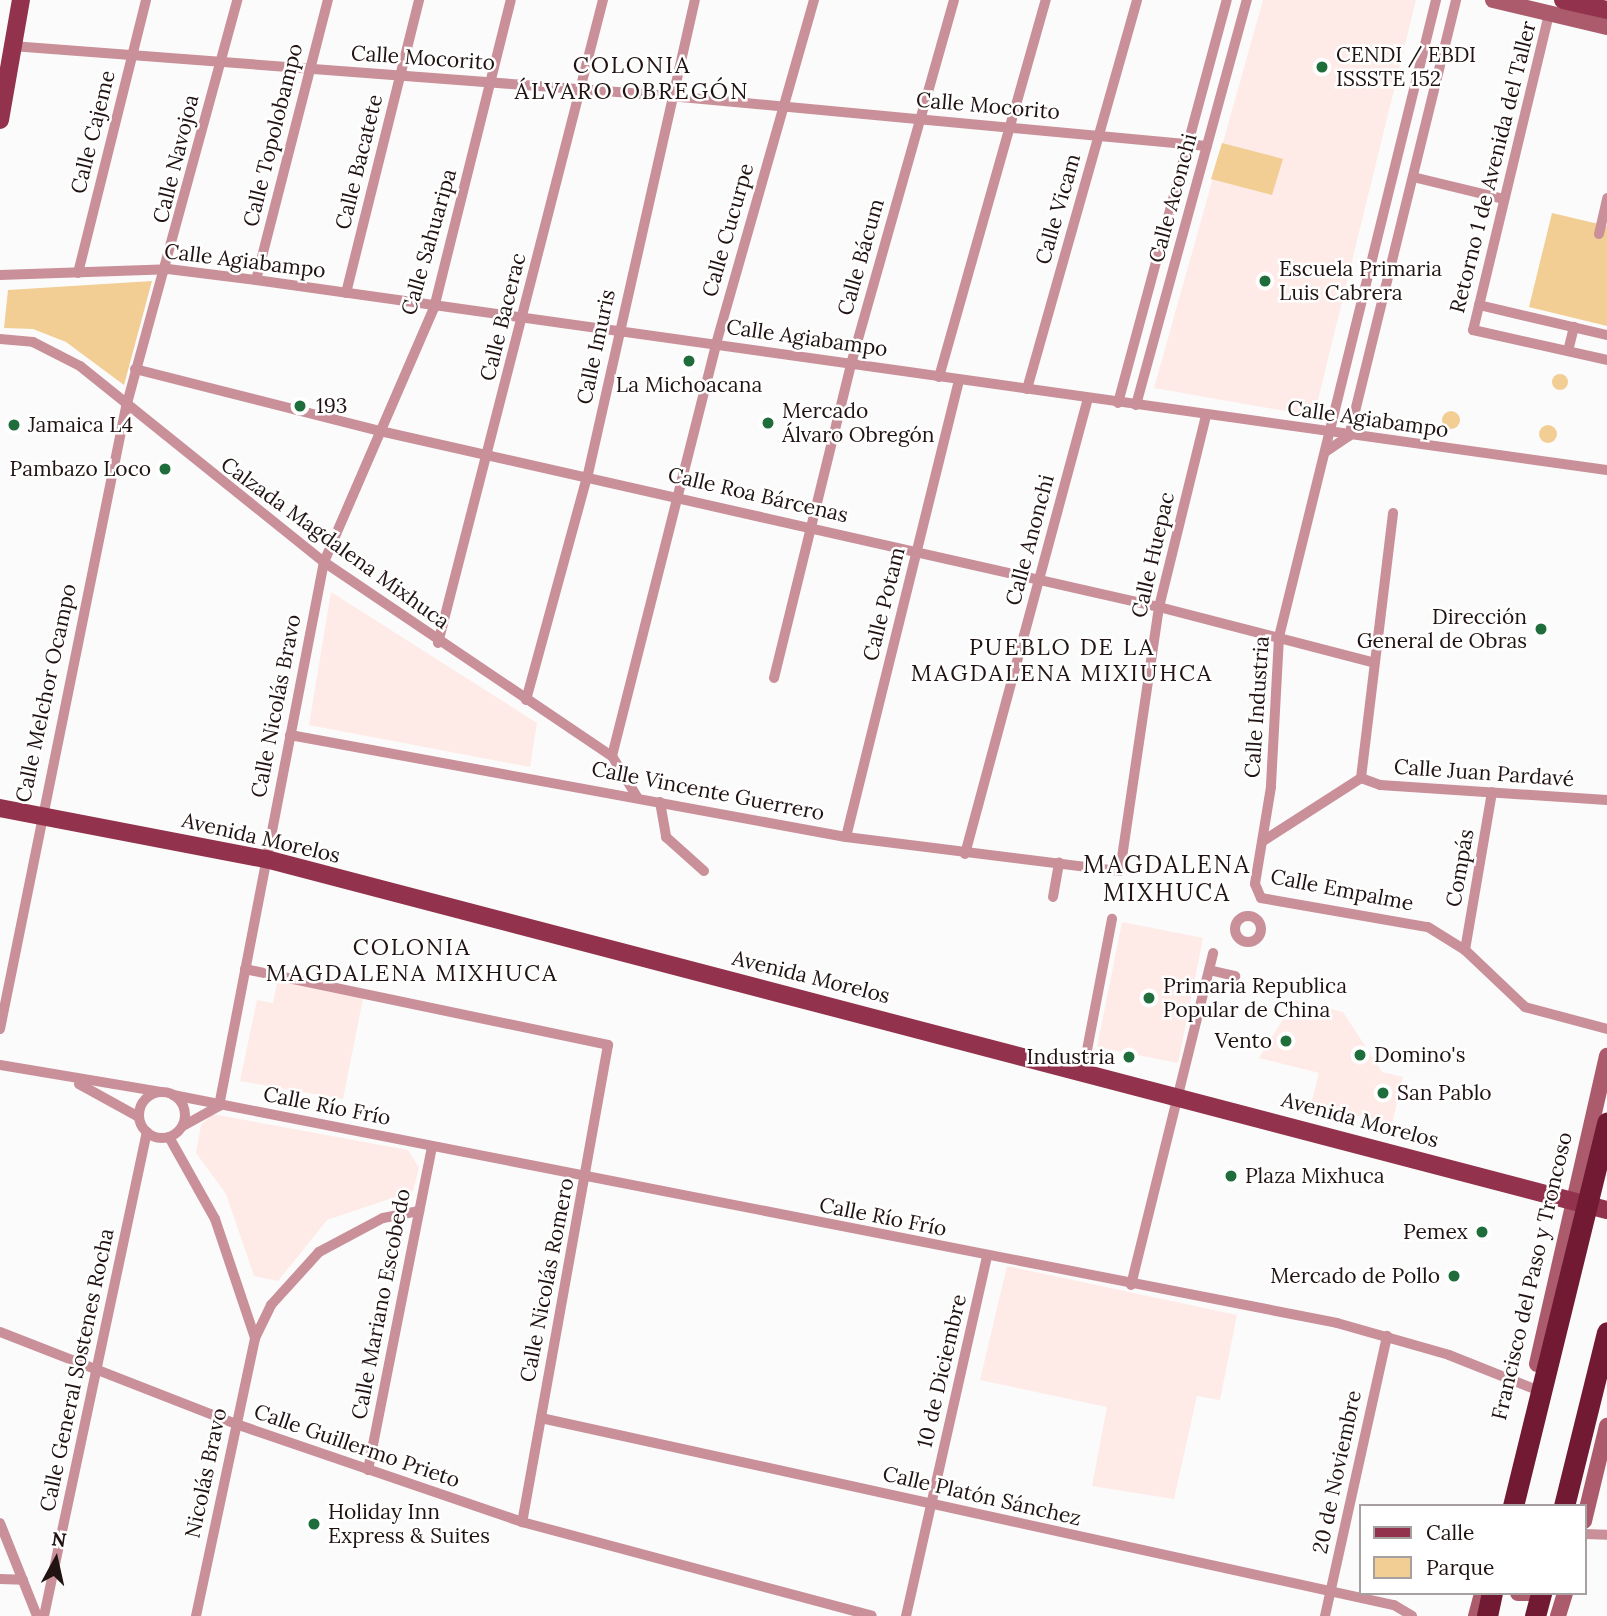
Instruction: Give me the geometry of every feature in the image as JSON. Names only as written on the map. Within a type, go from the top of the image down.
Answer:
[{"type":"highway","name":"Francisco del Paso y Troncoso","points":[[1513,1504],[1604,1113]]},
{"type":"highway","points":[[1564,1504],[1607,1332]]},
{"type":"highway","points":[[1486,1616],[1491,1595]]},
{"type":"highway","points":[[1535,1616],[1541,1595]]},
{"type":"main road","points":[[0,120],[21,0]]},
{"type":"main road","points":[[1493,0],[1607,27]]},
{"type":"main road","points":[[1563,0],[1607,10]]},
{"type":"main road","name":"Avenida Morelos","points":[[0,808],[42,807],[266,859],[1177,1095],[1607,1210]]},
{"type":"main road","name":"Francisco del Paso y Troncoso","points":[[1503,1504],[1573,1200],[1604,1113],[1607,1056]]},
{"type":"main road","points":[[1586,1513],[1607,1426]]},
{"type":"main road","points":[[1476,1616],[1481,1595]]},
{"type":"main road","points":[[1558,1616],[1564,1595]]},
{"type":"street","name":"Calle Cajeme","points":[[78,273],[146,0]]},
{"type":"street","name":"Calle Navojoa","points":[[126,407],[135,369],[167,269],[237,0]]},
{"type":"street","name":"Calle Topolobampo","points":[[256,280],[328,0]]},
{"type":"street","name":"Calle Bacatete","points":[[346,293],[419,0]]},
{"type":"street","name":"Calle Sahuaripa","points":[[324,562],[434,308],[512,0]]},
{"type":"street","name":"Calle Bacerac","points":[[438,643],[489,455],[603,0]]},
{"type":"street","name":"Calle Imuris","points":[[526,700],[587,474],[670,96],[695,0]]},
{"type":"street","name":"Calle Cucurpe","points":[[612,756],[716,344],[814,0]]},
{"type":"street","name":"Calle Bácum","points":[[774,678],[850,365],[954,0]]},
{"type":"street","points":[[939,377],[1046,0]]},
{"type":"street","name":"Calle Vicam","points":[[1027,389],[1137,0]]},
{"type":"street","name":"Calle Aconchi","points":[[1118,403],[1227,0]]},
{"type":"street","name":"Calle Aconchi","points":[[1136,405],[1247,0]]},
{"type":"street","name":"Calle Industria","points":[[1255,884],[1264,841],[1279,637],[1436,0]]},
{"type":"street","points":[[1325,453],[1349,436],[1456,0]]},
{"type":"street","name":"Retorno 1 de Avenida del Taller","points":[[1549,13],[1473,330],[1568,351]]},
{"type":"street","name":"Calle Mocorito","points":[[12,46],[670,96],[782,109],[1009,126],[1207,146]]},
{"type":"street","points":[[1413,177],[1504,199]]},
{"type":"street","points":[[1598,234],[1607,198]]},
{"type":"street","points":[[1375,244],[1395,249]]},
{"type":"street","name":"Calle Agiabampo","points":[[0,275],[167,269],[1607,470]]},
{"type":"street","points":[[1479,305],[1607,335]]},
{"type":"street","points":[[1574,327],[1568,351],[1607,360]]},
{"type":"street","name":"Calzada Magdalena Mixhuca","points":[[0,339],[56,350],[324,562],[438,643],[612,756],[637,797]]},
{"type":"street","name":"Calle Roa Bárcenas","points":[[135,369],[380,431],[587,474],[1159,607],[1371,662]]},
{"type":"street","name":"Calle Potam","points":[[846,837],[959,380]]},
{"type":"street","name":"Calle Anonchi","points":[[965,854],[1088,398]]},
{"type":"street","name":"Calle Melchor Ocampo","points":[[0,1029],[42,807],[126,407]]},
{"type":"street","name":"Calle Huepac","points":[[1119,871],[1159,607],[1206,416]]},
{"type":"street","points":[[1264,841],[1361,778],[1371,662],[1393,513]]},
{"type":"street","name":"Calle Nicolás Bravo","points":[[219,1106],[324,562]]},
{"type":"street","name":"Calle Vincente Guerrero","points":[[290,735],[846,837],[965,854],[1119,871]]},
{"type":"street","name":"Calle Juan Pardavé","points":[[1361,778],[1380,785],[1607,800]]},
{"type":"street","name":"Compás","points":[[1465,950],[1492,792]]},
{"type":"street","points":[[660,802],[666,837],[704,871]]},
{"type":"street","points":[[1053,897],[1059,863]]},
{"type":"street","name":"Calle Empalme","points":[[1255,884],[1261,898],[1400,919],[1428,927],[1465,950],[1525,1007],[1607,1029]]},
{"type":"street","points":[[1256,919],[1261,898]]},
{"type":"street","points":[[1083,1071],[1112,919]]},
{"type":"street","points":[[1131,1285],[1213,953]]},
{"type":"street","name":"Calle Nicolás Romero","points":[[245,969],[608,1045],[522,1522]]},
{"type":"street","points":[[1209,970],[1235,976]]},
{"type":"street","name":"Calle Río Frío","points":[[0,1065],[167,1094],[1387,1336],[1532,1388]]},
{"type":"street","name":"Calle Río Frío","points":[[67,1078],[139,1116]]},
{"type":"street","points":[[183,1126],[184,1108],[167,1094],[145,1100],[139,1116],[147,1132],[169,1138],[215,1219],[255,1338]]},
{"type":"street","points":[[169,1138],[183,1126],[219,1106]]},
{"type":"street","name":"Calle General Sostenes Rocha","points":[[44,1616],[147,1132]]},
{"type":"street","name":"Calle Mariano Escobedo","points":[[368,1470],[432,1146]]},
{"type":"street","points":[[255,1338],[293,1276],[319,1252],[383,1218],[419,1211]]},
{"type":"street","name":"10 de Diciembre","points":[[906,1616],[987,1258]]},
{"type":"street","name":"Calle Guillermo Prieto","points":[[0,1332],[236,1424],[522,1522],[872,1616]]},
{"type":"street","name":"20 de Noviembre","points":[[1325,1616],[1387,1336]]},
{"type":"street","name":"Nicolás Bravo","points":[[196,1616],[255,1338]]},
{"type":"street","name":"Calle Platón Sánchez","points":[[541,1418],[1330,1594],[1394,1605],[1412,1616]]},
{"type":"street","points":[[0,1523],[37,1616]]},
{"type":"street","points":[[1586,1534],[1607,1535]]},
{"type":"street","points":[[0,1579],[23,1580]]},
{"type":"shaded area","name":"Escuela Primaria Luis Cabrera","points":[[1263,0],[1416,0],[1314,416],[1154,388]]},
{"type":"shaded area","points":[[331,592],[537,723],[530,767],[309,725]]},
{"type":"shaded area","name":"Primaria Republica Popular de China","points":[[1122,922],[1203,938],[1178,1063],[1097,1047]]},
{"type":"shaded area","points":[[278,977],[364,994],[343,1099],[240,1081],[257,1000],[273,1003]]},
{"type":"shaded area","points":[[1295,1000],[1343,1012],[1382,1072],[1403,1077],[1392,1124],[1311,1104],[1319,1073],[1259,1058]]},
{"type":"shaded area","points":[[212,1114],[408,1150],[419,1168],[413,1191],[327,1220],[278,1281],[254,1276],[226,1194],[196,1153],[201,1125]]},
{"type":"shaded area","points":[[1007,1266],[1237,1315],[1220,1400],[1197,1396],[1174,1499],[1092,1486],[1107,1407],[980,1380]]},
{"type":"green space","points":[[1222,143],[1283,159],[1272,195],[1211,179]]},
{"type":"green space","points":[[1552,213],[1607,226],[1607,326],[1529,307]]},
{"type":"green space","points":[[152,281],[124,385],[66,342],[33,329],[4,328],[8,290]]},
{"type":"green space","points":[[1560,374],[1566,376],[1566,388],[1560,390],[1554,388],[1552,382],[1554,376]]},
{"type":"green space","points":[[1451,411],[1459,416],[1460,420],[1455,428],[1451,429],[1443,424],[1442,420],[1447,412]]},
{"type":"green space","points":[[1548,425],[1554,428],[1557,434],[1554,440],[1548,443],[1542,440],[1539,434],[1542,428]]},
{"type":"place","name":"CENDI / EBDI ISSSTE 152","points":[[1322,67]]},
{"type":"place","name":"Escuela Primaria Luis Cabrera","points":[[1265,281]]},
{"type":"place","name":"La Michoacana","points":[[689,361]]},
{"type":"place","name":"193","points":[[300,406]]},
{"type":"place","name":"Mercado Álvaro Obregón","points":[[768,423]]},
{"type":"place","name":"Jamaica L4","points":[[14,425]]},
{"type":"place","name":"Pambazo Loco","points":[[165,469]]},
{"type":"place","name":"Dirección General de Obras","points":[[1541,629]]},
{"type":"place","name":"Primaria Republica Popular de China","points":[[1149,998]]},
{"type":"place","name":"Vento","points":[[1286,1041]]},
{"type":"place","name":"Domino's","points":[[1360,1055]]},
{"type":"place","name":"Industria","points":[[1129,1057]]},
{"type":"place","name":"San Pablo","points":[[1383,1093]]},
{"type":"place","name":"Plaza Mixhuca","points":[[1231,1176]]},
{"type":"place","name":"Pemex","points":[[1482,1232]]},
{"type":"place","name":"Mercado de Pollo","points":[[1454,1276]]},
{"type":"place","name":"Holiday Inn Express & Suites","points":[[314,1524]]},
{"type":"district","name":"COLONIA ÁLVARO OBREGÓN","points":[[632,78]]},
{"type":"district","name":"PUEBLO DE LA MAGDALENA MIXIUHCA","points":[[1062,660]]},
{"type":"district","name":"MAGDALENA MIXHUCA","points":[[1167,879]]},
{"type":"district","name":"COLONIA MAGDALENA MIXHUCA","points":[[412,960]]}]
